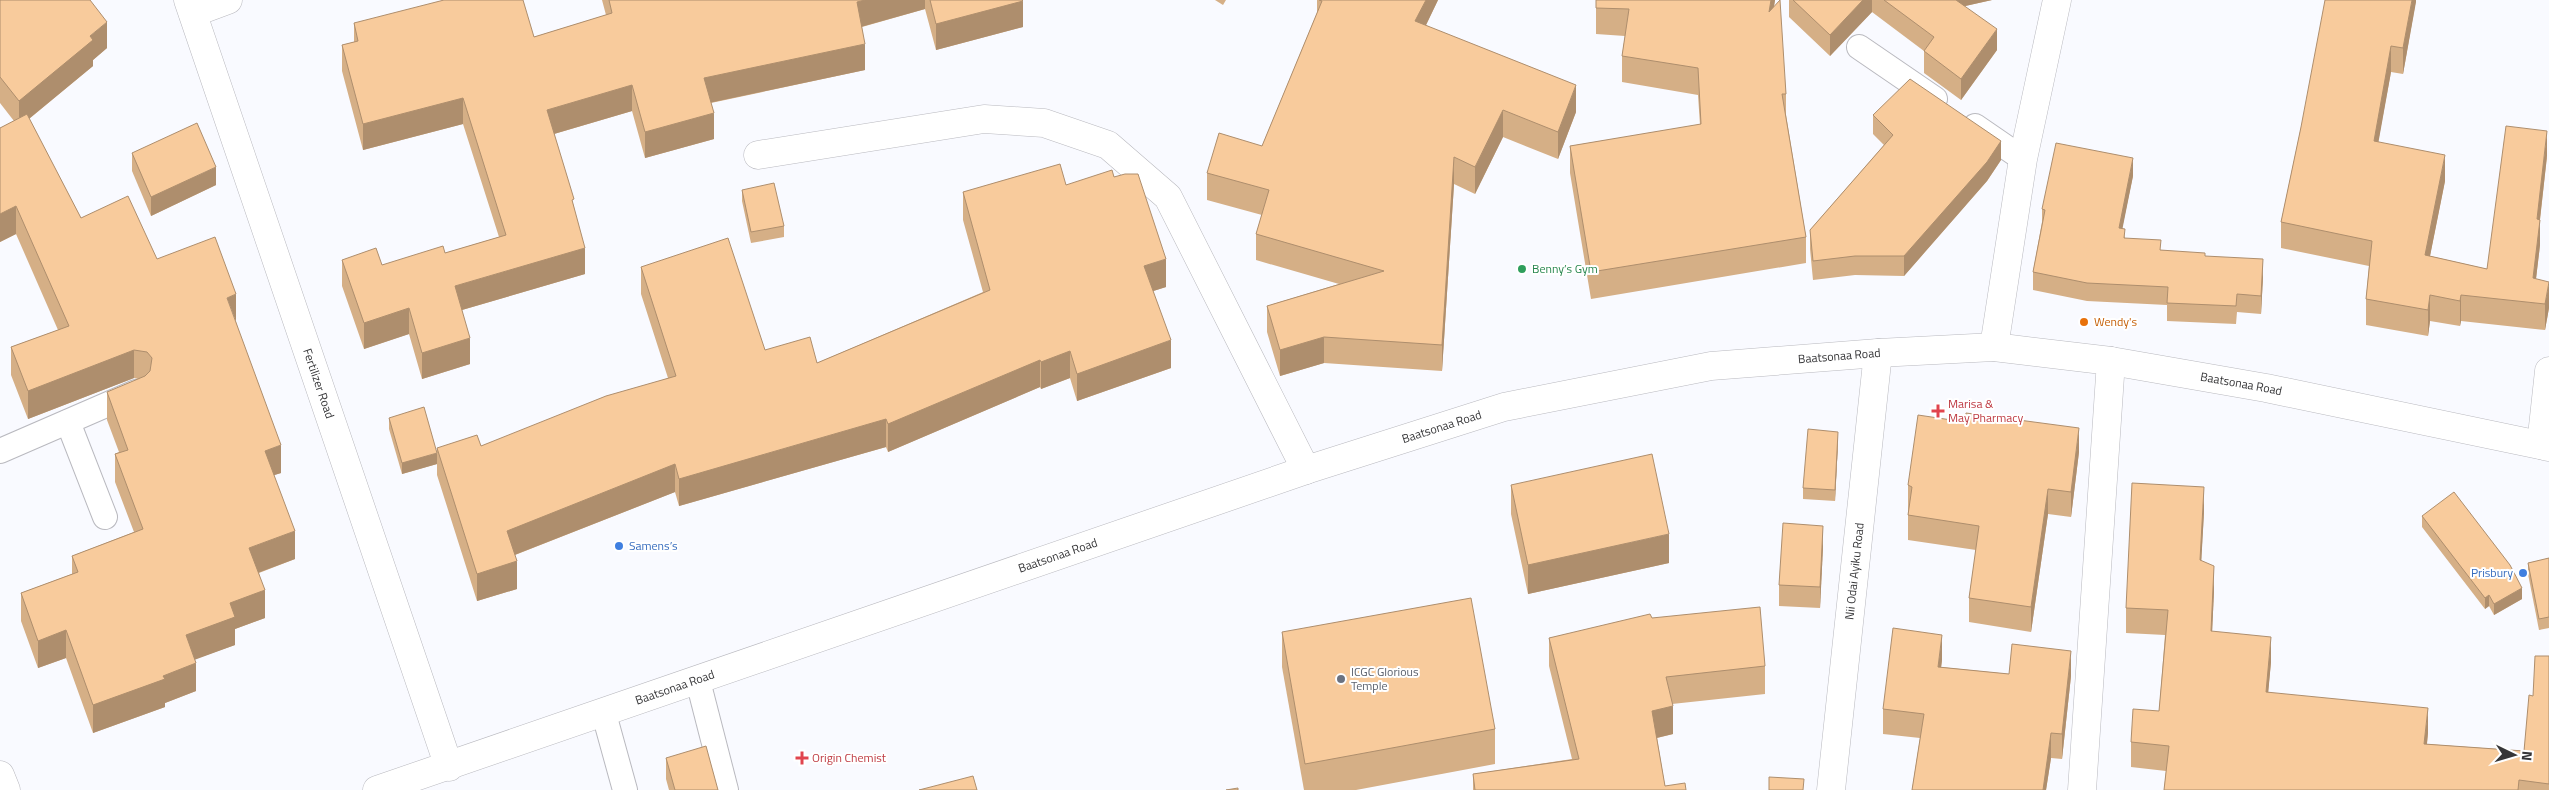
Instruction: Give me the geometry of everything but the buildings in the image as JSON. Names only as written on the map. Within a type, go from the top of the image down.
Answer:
[{"type":"street","points":[[190,7],[228,0]]},
{"type":"street","points":[[1994,347],[2024,158],[2057,0]]},
{"type":"street","name":"Fertilizer Road","points":[[190,7],[449,767]]},
{"type":"street","points":[[758,155],[984,119],[1044,123],[1108,145],[1168,197],[1306,470]]},
{"type":"street","name":"Baatsonaa Road","points":[[377,790],[604,714],[1306,470],[1504,407],[1711,366],[1878,353],[1994,347],[2111,361],[2266,388],[2545,446]]},
{"type":"street","name":"Nii Odai Ayiku Road","points":[[1831,790],[1878,353]]},
{"type":"street","points":[[2082,790],[2111,361]]},
{"type":"street","points":[[2545,446],[2549,372]]},
{"type":"street","points":[[0,775],[6,790]]},
{"type":"lane","points":[[1859,47],[2024,158]]},
{"type":"lane","points":[[0,451],[139,391]]},
{"type":"lane","points":[[68,422],[105,517]]},
{"type":"lane","points":[[698,681],[726,790]]},
{"type":"lane","points":[[604,714],[625,790]]},
{"type":"place","name":"Benny’s Gym","points":[[1522,269]]},
{"type":"place","name":"Wendy's","points":[[2084,322]]},
{"type":"place","name":"Marisa & May Pharmacy","points":[[1938,411]]},
{"type":"place","name":"Samens’s","points":[[619,546]]},
{"type":"place","name":"Prisbury","points":[[2523,573]]},
{"type":"place","name":"ICGC Glorious Temple","points":[[1341,679]]},
{"type":"place","name":"Origin Chemist","points":[[802,758]]}]
